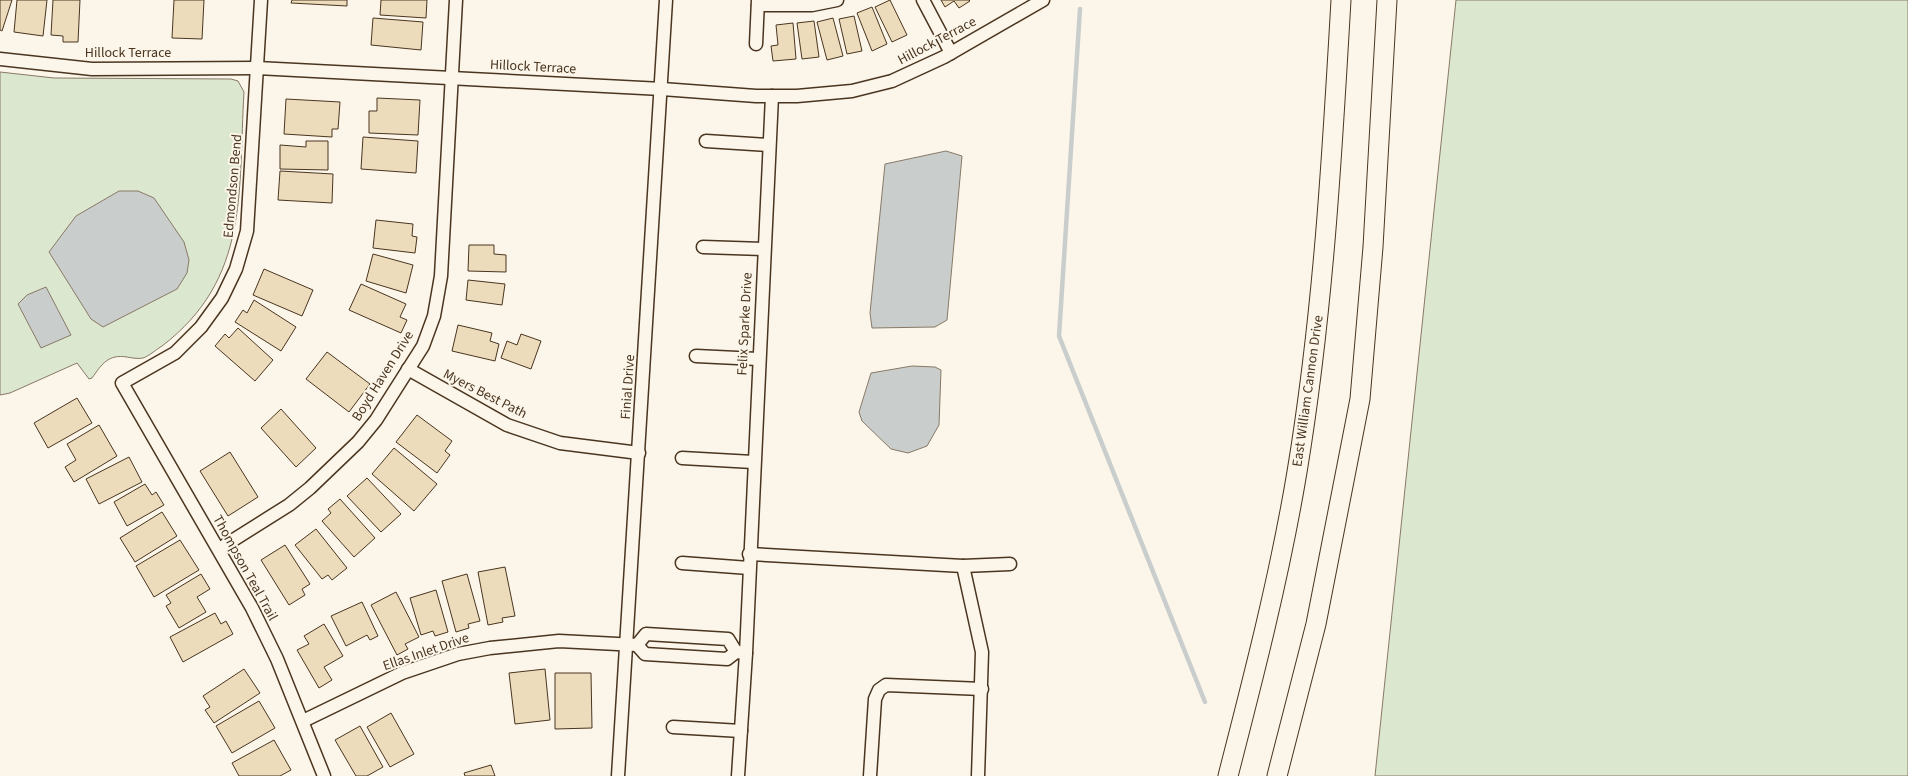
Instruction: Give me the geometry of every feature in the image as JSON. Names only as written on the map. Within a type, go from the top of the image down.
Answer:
[{"type":"street","name":"Edmondson Bend","points":[[122,383],[175,353],[201,327],[222,298],[236,269],[247,231],[261,0]]},
{"type":"street","name":"Boyd Haven Drive","points":[[219,549],[289,505],[336,465],[376,420],[423,346],[434,316],[441,276],[456,0]]},
{"type":"street","name":"Finial Drive","points":[[618,776],[631,645],[638,453],[666,0]]},
{"type":"street","points":[[756,44],[758,2],[812,5],[837,0]]},
{"type":"street","points":[[923,0],[952,53]]},
{"type":"street","name":"Hillock Terrace","points":[[0,59],[92,69],[257,68],[797,96],[852,90],[892,81],[952,53],[1043,0]]},
{"type":"street","name":"East William Cannon Drive","points":[[1228,776],[1272,602],[1305,420],[1326,242],[1341,0]]},
{"type":"street","points":[[1277,776],[1316,624],[1360,398],[1374,229],[1387,0]]},
{"type":"street","name":"Felix Sparke Drive","points":[[738,776],[741,732],[741,653],[749,568],[772,96]]},
{"type":"street","points":[[706,141],[769,145]]},
{"type":"street","points":[[703,247],[764,250]]},
{"type":"street","points":[[696,356],[758,359]]},
{"type":"street","name":"Myers Best Path","points":[[408,369],[507,425],[560,443],[638,453]]},
{"type":"street","name":"Thompson Teal Trail","points":[[122,383],[219,549],[268,642],[303,721],[324,776]]},
{"type":"street","points":[[682,458],[753,462]]},
{"type":"street","points":[[749,554],[963,566],[1010,564]]},
{"type":"street","points":[[682,563],[749,568]]},
{"type":"street","points":[[963,566],[982,652],[978,776]]},
{"type":"street","points":[[646,634],[728,640],[741,653],[727,660],[645,654],[631,645],[646,634]]},
{"type":"street","name":"Ellas Inlet Drive","points":[[303,721],[402,673],[458,654],[490,648],[559,641],[631,645]]},
{"type":"street","points":[[870,776],[875,699],[878,690],[886,685],[982,689]]},
{"type":"street","points":[[673,727],[741,732]]},
{"type":"green space","points":[[1456,0],[1908,0],[1908,776],[1375,776]]},
{"type":"green space","points":[[0,72],[54,78],[231,79],[238,81],[244,92],[239,198],[234,231],[225,262],[211,292],[191,320],[162,346],[143,358],[115,357],[102,364],[92,378],[89,379],[77,363],[10,393],[0,395]]},
{"type":"shaded area","points":[[946,151],[962,156],[947,320],[935,327],[872,328],[870,313],[885,164]]},
{"type":"shaded area","points":[[119,191],[138,191],[154,198],[184,242],[189,260],[187,273],[177,289],[103,327],[91,319],[49,252],[76,216]]},
{"type":"shaded area","points":[[46,287],[71,335],[41,348],[18,304],[27,295]]},
{"type":"shaded area","points":[[912,366],[935,367],[941,370],[939,425],[927,446],[908,453],[891,449],[862,421],[859,412],[871,373]]},
{"type":"building","points":[[0,0],[12,0],[2,31],[0,30]]},
{"type":"building","points":[[17,0],[47,0],[43,36],[14,32]]},
{"type":"building","points":[[53,0],[80,0],[78,42],[63,42],[63,36],[51,35]]},
{"type":"building","points":[[174,0],[204,0],[202,39],[172,38]]},
{"type":"building","points":[[292,0],[347,0],[347,6],[291,3]]},
{"type":"building","points":[[381,0],[427,0],[426,18],[380,15]]},
{"type":"building","points":[[890,0],[907,35],[892,42],[875,7]]},
{"type":"building","points":[[941,0],[970,1],[959,8],[954,1],[945,7]]},
{"type":"building","points":[[872,7],[887,44],[872,51],[857,13]]},
{"type":"building","points":[[854,16],[862,51],[847,54],[839,19]]},
{"type":"building","points":[[373,18],[423,22],[421,50],[371,45]]},
{"type":"building","points":[[833,18],[843,56],[827,60],[817,22]]},
{"type":"building","points":[[814,21],[819,57],[802,59],[797,23]]},
{"type":"building","points":[[793,23],[796,59],[773,61],[771,46],[778,45],[776,25]]},
{"type":"building","points":[[377,98],[420,100],[418,135],[369,133],[369,111],[377,111]]},
{"type":"building","points":[[286,99],[340,102],[338,129],[332,129],[332,137],[284,134]]},
{"type":"building","points":[[363,137],[418,141],[416,173],[361,169]]},
{"type":"building","points":[[306,141],[328,141],[328,170],[280,169],[280,145],[306,147]]},
{"type":"building","points":[[280,171],[333,174],[332,203],[278,200]]},
{"type":"building","points":[[376,220],[413,224],[412,236],[417,237],[415,253],[373,248]]},
{"type":"building","points":[[469,245],[494,245],[494,254],[506,255],[506,272],[468,271]]},
{"type":"building","points":[[373,254],[413,265],[406,293],[366,281]]},
{"type":"building","points":[[264,269],[313,290],[302,316],[253,295]]},
{"type":"building","points":[[468,280],[505,284],[502,305],[466,300]]},
{"type":"building","points":[[361,284],[406,304],[400,317],[407,320],[401,333],[349,310]]},
{"type":"building","points":[[254,300],[296,327],[281,351],[235,322],[243,310],[247,313]]},
{"type":"building","points":[[458,325],[492,333],[490,341],[499,344],[495,361],[452,351]]},
{"type":"building","points":[[238,328],[273,360],[255,381],[215,346],[225,334],[229,338]]},
{"type":"building","points":[[521,334],[541,341],[531,369],[501,358],[507,341],[517,345]]},
{"type":"building","points":[[327,352],[370,384],[349,412],[306,379]]},
{"type":"building","points":[[77,398],[92,423],[48,448],[34,423]]},
{"type":"building","points":[[281,409],[316,448],[296,467],[261,428]]},
{"type":"building","points":[[417,415],[452,441],[445,451],[450,455],[437,473],[396,442]]},
{"type":"building","points":[[99,425],[117,456],[74,482],[65,467],[76,460],[67,444]]},
{"type":"building","points":[[394,448],[437,484],[414,511],[372,474]]},
{"type":"building","points":[[230,452],[258,497],[228,516],[200,471]]},
{"type":"building","points":[[129,457],[142,482],[99,504],[86,479]]},
{"type":"building","points":[[367,478],[401,514],[381,532],[347,496]]},
{"type":"building","points":[[145,484],[152,495],[156,492],[164,505],[127,526],[114,502]]},
{"type":"building","points":[[340,499],[375,538],[354,557],[322,521],[331,513],[328,509]]},
{"type":"building","points":[[162,512],[177,536],[135,562],[120,538]]},
{"type":"building","points":[[316,529],[347,568],[332,580],[328,575],[322,579],[295,545]]},
{"type":"building","points":[[180,540],[199,570],[154,597],[136,566]]},
{"type":"building","points":[[285,545],[310,584],[302,589],[305,595],[289,605],[261,560]]},
{"type":"building","points":[[505,567],[515,616],[502,618],[503,622],[488,625],[478,572]]},
{"type":"building","points":[[201,574],[210,589],[197,597],[206,612],[179,628],[166,606],[171,603],[166,595]]},
{"type":"building","points":[[467,574],[480,621],[468,624],[469,628],[456,632],[442,581]]},
{"type":"building","points":[[436,590],[448,632],[435,636],[433,631],[421,635],[410,598]]},
{"type":"building","points":[[396,592],[419,637],[405,644],[408,649],[397,655],[371,605]]},
{"type":"building","points":[[362,602],[378,636],[370,640],[367,635],[346,646],[331,616]]},
{"type":"building","points":[[215,613],[221,624],[226,621],[233,634],[183,662],[170,637]]},
{"type":"building","points":[[324,624],[343,656],[324,667],[332,680],[319,688],[297,650],[309,644],[304,636]]},
{"type":"building","points":[[244,669],[260,693],[214,723],[205,710],[210,707],[203,696]]},
{"type":"building","points":[[545,669],[550,720],[515,724],[509,673]]},
{"type":"building","points":[[555,673],[591,673],[592,728],[555,729]]},
{"type":"building","points":[[259,701],[275,728],[232,753],[216,726]]},
{"type":"building","points":[[391,713],[414,754],[390,767],[367,727]]},
{"type":"building","points":[[360,726],[383,767],[367,776],[356,776],[335,740]]},
{"type":"building","points":[[274,740],[291,770],[280,776],[239,776],[232,763]]},
{"type":"building","points":[[491,765],[495,776],[465,776],[464,773]]},
{"type":"waterway","points":[[1080,9],[1059,336],[1205,702]]}]
